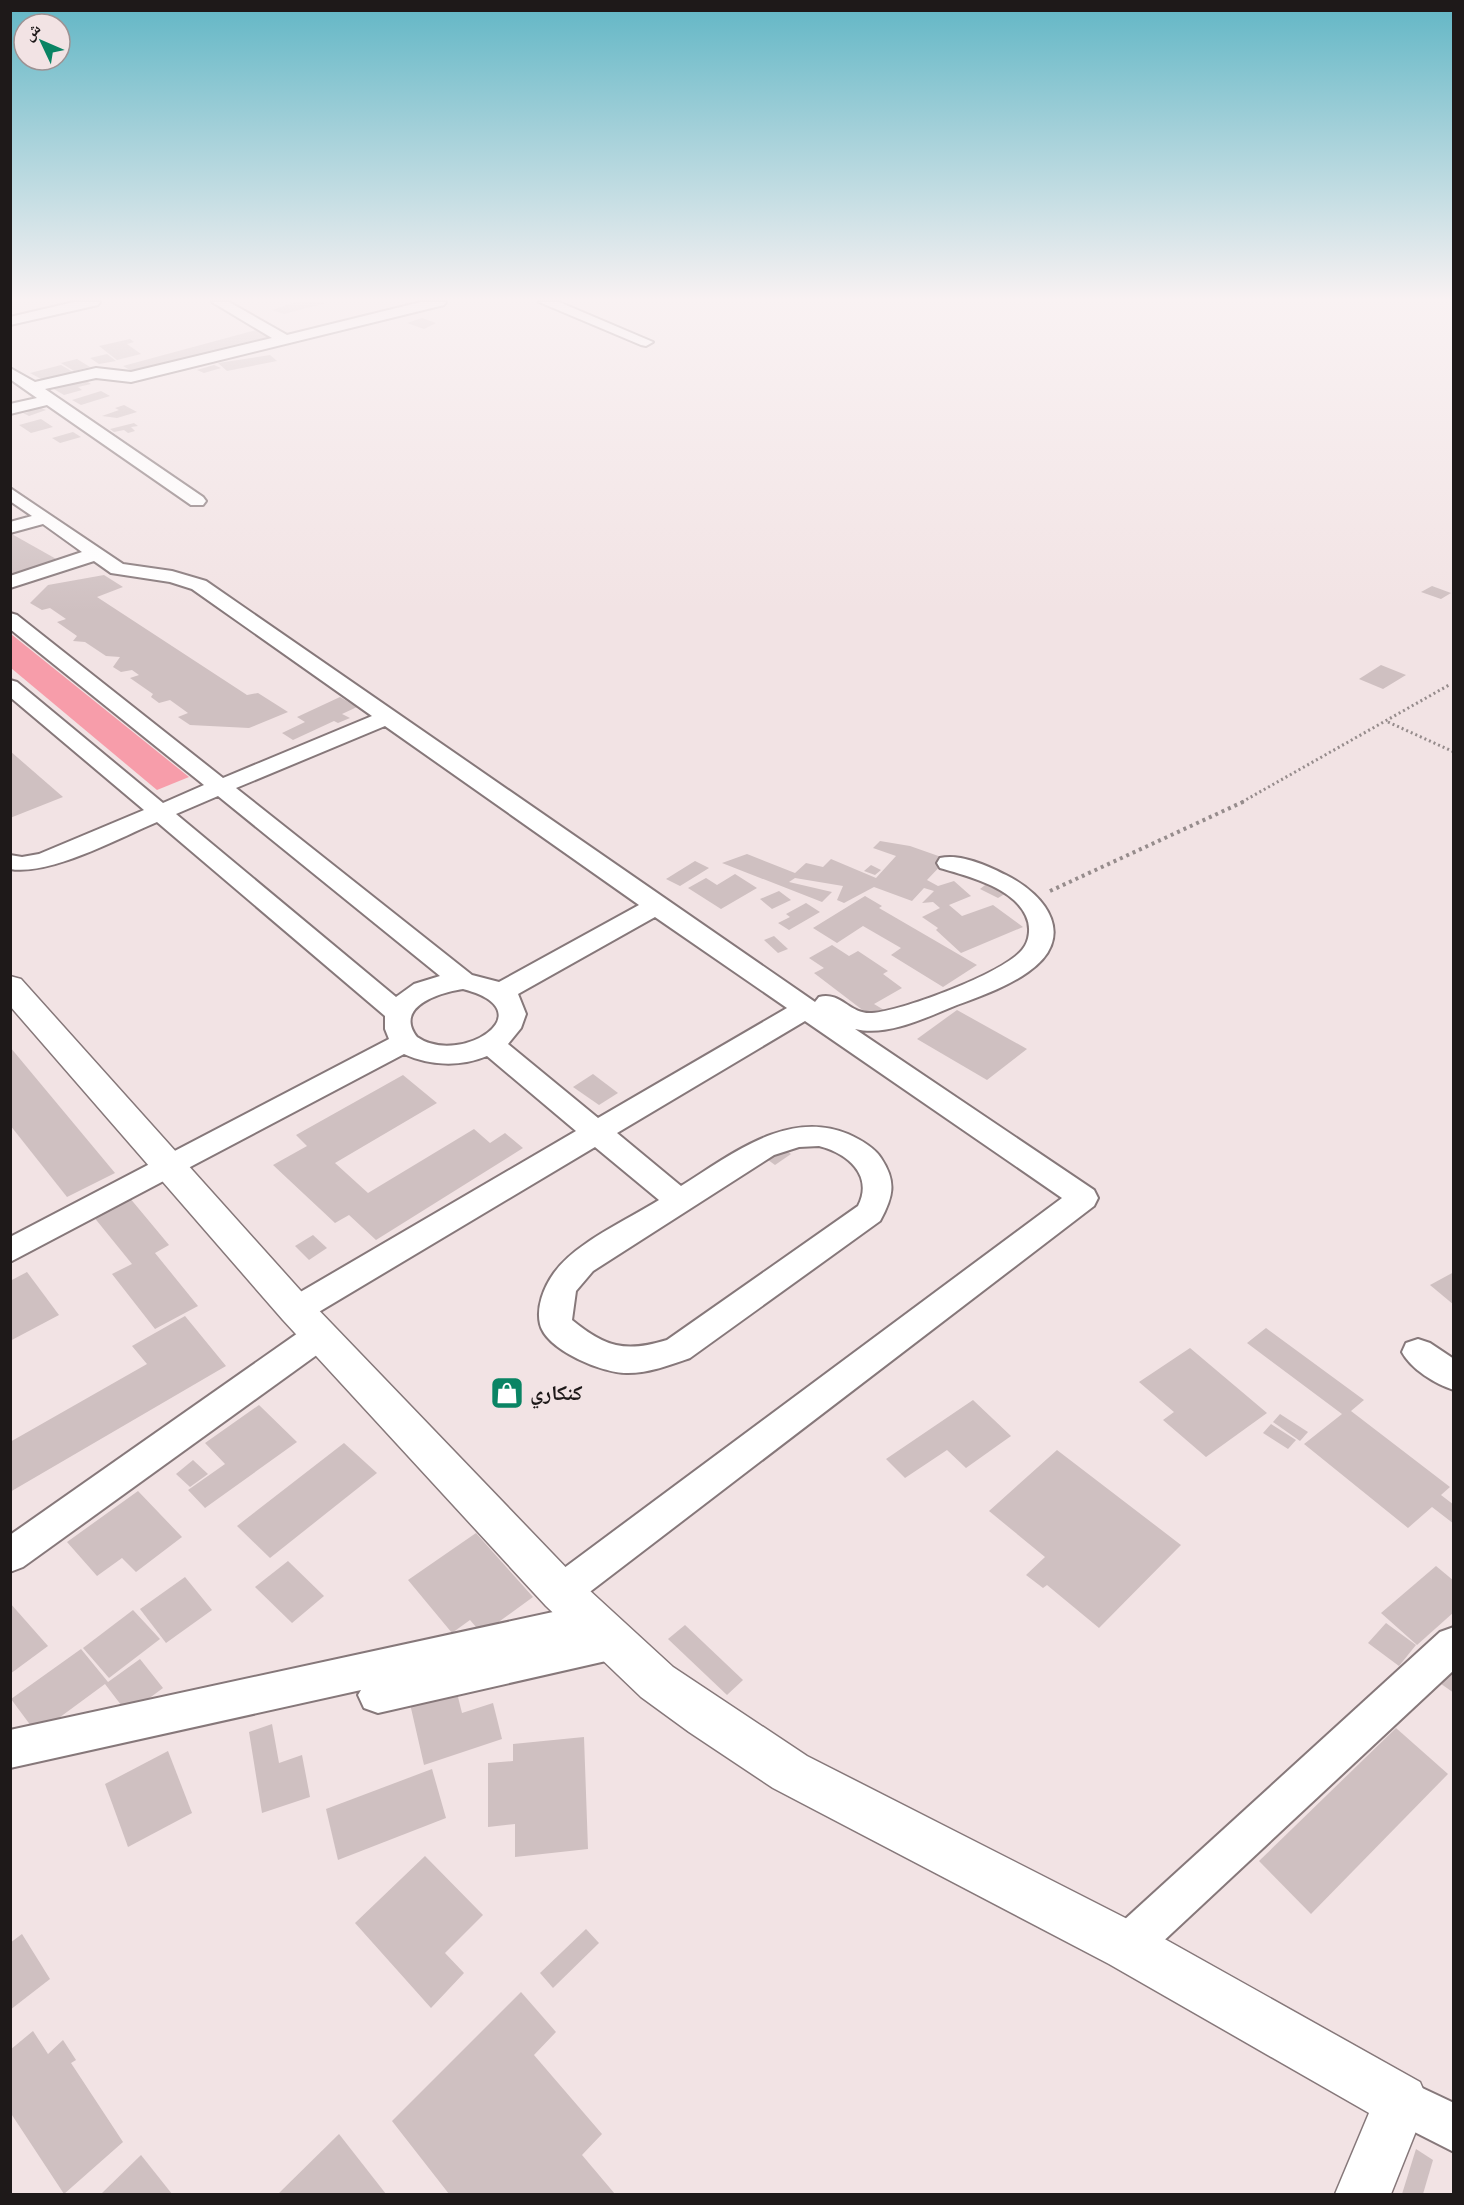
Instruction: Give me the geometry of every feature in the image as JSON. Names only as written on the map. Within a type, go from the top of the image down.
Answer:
[{"type":"street","points":[[10,409],[27,405]]},
{"type":"street","points":[[60,405],[197,501]]},
{"type":"street","points":[[14,499],[46,518],[118,569],[171,577],[199,585],[653,904],[1083,1198],[588,1619],[378,1695]]},
{"type":"street","points":[[10,528],[46,518]]},
{"type":"street","points":[[10,582],[96,554]]},
{"type":"street","points":[[10,620],[463,981]]},
{"type":"street","points":[[10,686],[399,1013]]},
{"type":"street","points":[[10,862],[22,864],[45,860],[388,717]]},
{"type":"street","points":[[501,992],[667,897],[683,901],[850,1019],[875,1022],[962,992],[1014,969],[1029,958],[1039,945],[1042,934],[1039,916],[1031,901],[999,882],[949,863]]},
{"type":"street","points":[[463,981],[481,983],[501,992],[508,999],[513,1010],[512,1023],[504,1035],[491,1045],[474,1053],[454,1056],[418,1051],[405,1042],[397,1031],[399,1013],[412,997],[426,988],[463,981]]},
{"type":"street","points":[[10,986],[308,1323],[588,1619],[657,1682],[705,1718],[790,1772],[1127,1946],[1401,2101],[1454,2128]]},
{"type":"street","points":[[10,1556],[308,1323],[598,1132],[805,1009]]},
{"type":"street","points":[[10,1251],[405,1042]]},
{"type":"street","points":[[491,1045],[681,1202]]},
{"type":"street","points":[[819,1136],[839,1140],[858,1152],[875,1170],[880,1186],[879,1199],[868,1213],[678,1349],[653,1358],[628,1361],[608,1360],[580,1347],[556,1325],[554,1303],[565,1279],[582,1263],[681,1202],[764,1148],[797,1137],[819,1136]]},
{"type":"street","points":[[1418,1352],[1454,1377]]},
{"type":"street","points":[[10,1749],[588,1619]]},
{"type":"street","points":[[1127,1946],[1454,1644]]},
{"type":"street","points":[[1363,2194],[1401,2101]]},
{"type":"path","points":[[1031,901],[1112,861],[1220,813],[1449,685]]},
{"type":"path","points":[[1387,721],[1454,752]]},
{"type":"shaded area","points":[[10,634],[189,777],[157,790],[11,668]]},
{"type":"building","points":[[34,405],[46,410],[29,416],[23,413],[29,412],[22,409]]},
{"type":"building","points":[[124,405],[137,412],[117,418],[102,416],[119,410],[115,408]]},
{"type":"building","points":[[41,419],[53,427],[31,433],[19,425]]},
{"type":"building","points":[[134,423],[138,426],[131,427],[135,431],[128,433],[124,430],[114,432],[110,429]]},
{"type":"building","points":[[73,432],[81,437],[60,443],[52,438]]},
{"type":"building","points":[[10,533],[58,560],[10,578]]},
{"type":"building","points":[[104,575],[123,587],[97,597],[247,695],[258,693],[288,712],[249,728],[190,725],[178,717],[188,713],[170,700],[159,703],[151,697],[153,694],[130,678],[139,675],[132,670],[121,672],[113,667],[120,657],[106,656],[85,642],[73,641],[77,636],[57,622],[66,619],[50,608],[42,610],[30,603],[48,585]]},
{"type":"building","points":[[1432,586],[1451,593],[1441,599],[1421,592]]},
{"type":"building","points":[[1381,665],[1406,675],[1383,689],[1359,679]]},
{"type":"building","points":[[340,697],[357,707],[342,714],[350,718],[338,723],[334,721],[293,740],[282,733],[305,722],[297,717]]},
{"type":"building","points":[[10,751],[63,797],[10,818]]},
{"type":"building","points":[[880,841],[910,846],[947,859],[927,880],[938,886],[954,881],[971,896],[949,905],[962,916],[993,905],[1023,927],[961,953],[936,930],[938,928],[922,917],[940,908],[933,902],[922,903],[934,891],[924,888],[912,901],[874,887],[844,903],[837,900],[843,886],[795,878],[789,882],[832,892],[822,902],[722,863],[747,854],[795,873],[806,863],[823,867],[831,859],[876,878],[896,856],[873,848]]},
{"type":"building","points":[[695,861],[709,868],[680,886],[666,879]]},
{"type":"building","points":[[871,865],[881,870],[875,875],[864,871]]},
{"type":"building","points":[[735,874],[757,888],[721,909],[688,888],[706,878],[717,885]]},
{"type":"building","points":[[989,882],[1008,892],[998,898],[980,889]]},
{"type":"building","points":[[779,891],[791,900],[772,909],[760,899]]},
{"type":"building","points":[[865,896],[882,906],[879,908],[977,965],[943,987],[891,955],[901,948],[863,926],[837,943],[813,928]]},
{"type":"building","points":[[806,903],[820,912],[789,930],[778,923],[790,917],[786,914]]},
{"type":"building","points":[[774,936],[788,949],[778,953],[764,940]]},
{"type":"building","points":[[832,945],[849,956],[858,951],[888,971],[883,974],[902,988],[874,1004],[884,1010],[873,1018],[814,973],[824,968],[809,958]]},
{"type":"building","points":[[957,1010],[1027,1049],[987,1080],[917,1039]]},
{"type":"building","points":[[10,1047],[115,1173],[67,1197],[10,1125]]},
{"type":"building","points":[[593,1074],[618,1093],[599,1105],[573,1087]]},
{"type":"building","points":[[403,1075],[437,1103],[335,1163],[368,1193],[474,1129],[490,1143],[505,1133],[523,1148],[376,1240],[349,1215],[335,1223],[273,1165],[307,1146],[296,1135]]},
{"type":"building","points":[[776,1143],[791,1154],[775,1165],[760,1154]]},
{"type":"building","points":[[129,1197],[169,1245],[155,1253],[198,1306],[155,1329],[112,1274],[132,1264],[93,1216]]},
{"type":"building","points":[[313,1235],[327,1248],[309,1260],[295,1246]]},
{"type":"building","points":[[27,1272],[59,1315],[10,1341],[10,1281]]},
{"type":"building","points":[[1454,1272],[1454,1305],[1430,1285]]},
{"type":"building","points":[[185,1316],[226,1366],[10,1492],[10,1442],[147,1364],[132,1346]]},
{"type":"building","points":[[1266,1328],[1364,1400],[1351,1411],[1450,1487],[1441,1495],[1454,1505],[1454,1524],[1432,1507],[1408,1528],[1304,1444],[1342,1414],[1247,1343]]},
{"type":"building","points":[[1190,1348],[1267,1413],[1206,1457],[1163,1420],[1174,1412],[1139,1382]]},
{"type":"building","points":[[973,1400],[1011,1436],[966,1468],[947,1450],[905,1478],[886,1459]]},
{"type":"building","points":[[259,1405],[297,1442],[205,1508],[188,1490],[225,1464],[205,1443]]},
{"type":"building","points":[[1280,1414],[1308,1432],[1300,1441],[1273,1422]]},
{"type":"building","points":[[1271,1424],[1296,1440],[1288,1449],[1263,1433]]},
{"type":"building","points":[[344,1443],[377,1473],[270,1558],[237,1526]]},
{"type":"building","points":[[1057,1450],[1181,1545],[1099,1628],[1047,1585],[1043,1588],[1026,1575],[1045,1557],[989,1511]]},
{"type":"building","points":[[193,1460],[208,1474],[190,1487],[176,1474]]},
{"type":"building","points":[[138,1491],[182,1537],[136,1572],[122,1558],[97,1576],[67,1542]]},
{"type":"building","points":[[476,1533],[533,1597],[482,1634],[470,1620],[452,1633],[408,1580]]},
{"type":"building","points":[[288,1561],[324,1596],[292,1623],[255,1587]]},
{"type":"building","points":[[1436,1566],[1454,1581],[1454,1612],[1417,1645],[1381,1613]]},
{"type":"building","points":[[185,1577],[212,1610],[166,1643],[140,1609]]},
{"type":"building","points":[[10,1603],[48,1646],[10,1674]]},
{"type":"building","points":[[133,1610],[160,1639],[109,1678],[83,1648]]},
{"type":"building","points":[[1386,1623],[1416,1645],[1399,1666],[1368,1643]]},
{"type":"building","points":[[685,1625],[743,1680],[727,1695],[668,1639]]},
{"type":"building","points":[[81,1649],[108,1682],[140,1659],[163,1688],[128,1714],[105,1684],[37,1734],[11,1699]]},
{"type":"building","points":[[1454,1654],[1454,1693],[1434,1679]]},
{"type":"building","points":[[454,1681],[462,1713],[493,1703],[502,1739],[424,1765],[408,1695]]},
{"type":"building","points":[[272,1724],[279,1763],[302,1755],[310,1797],[262,1813],[249,1732]]},
{"type":"building","points":[[1396,1728],[1448,1774],[1311,1914],[1259,1861]]},
{"type":"building","points":[[584,1737],[588,1849],[515,1857],[515,1824],[488,1827],[488,1763],[513,1761],[513,1744]]},
{"type":"building","points":[[168,1751],[192,1813],[128,1847],[105,1784]]},
{"type":"building","points":[[432,1769],[446,1818],[338,1860],[326,1809]]},
{"type":"building","points":[[425,1856],[483,1915],[445,1953],[464,1973],[431,2008],[355,1923]]},
{"type":"building","points":[[586,1929],[599,1943],[553,1988],[540,1973]]},
{"type":"building","points":[[22,1934],[50,1979],[10,2010],[10,1943]]},
{"type":"building","points":[[521,1992],[556,2032],[534,2055],[602,2134],[582,2155],[615,2194],[449,2194],[392,2121]]},
{"type":"building","points":[[33,2031],[48,2054],[63,2040],[76,2060],[71,2063],[123,2142],[64,2194],[10,2112],[10,2050]]},
{"type":"building","points":[[339,2134],[386,2194],[278,2194]]},
{"type":"building","points":[[1416,2149],[1433,2160],[1423,2194],[1402,2194]]},
{"type":"building","points":[[141,2155],[172,2194],[101,2194]]},
{"type":"place","name":"كنكاري","points":[[507,1393]]}]
